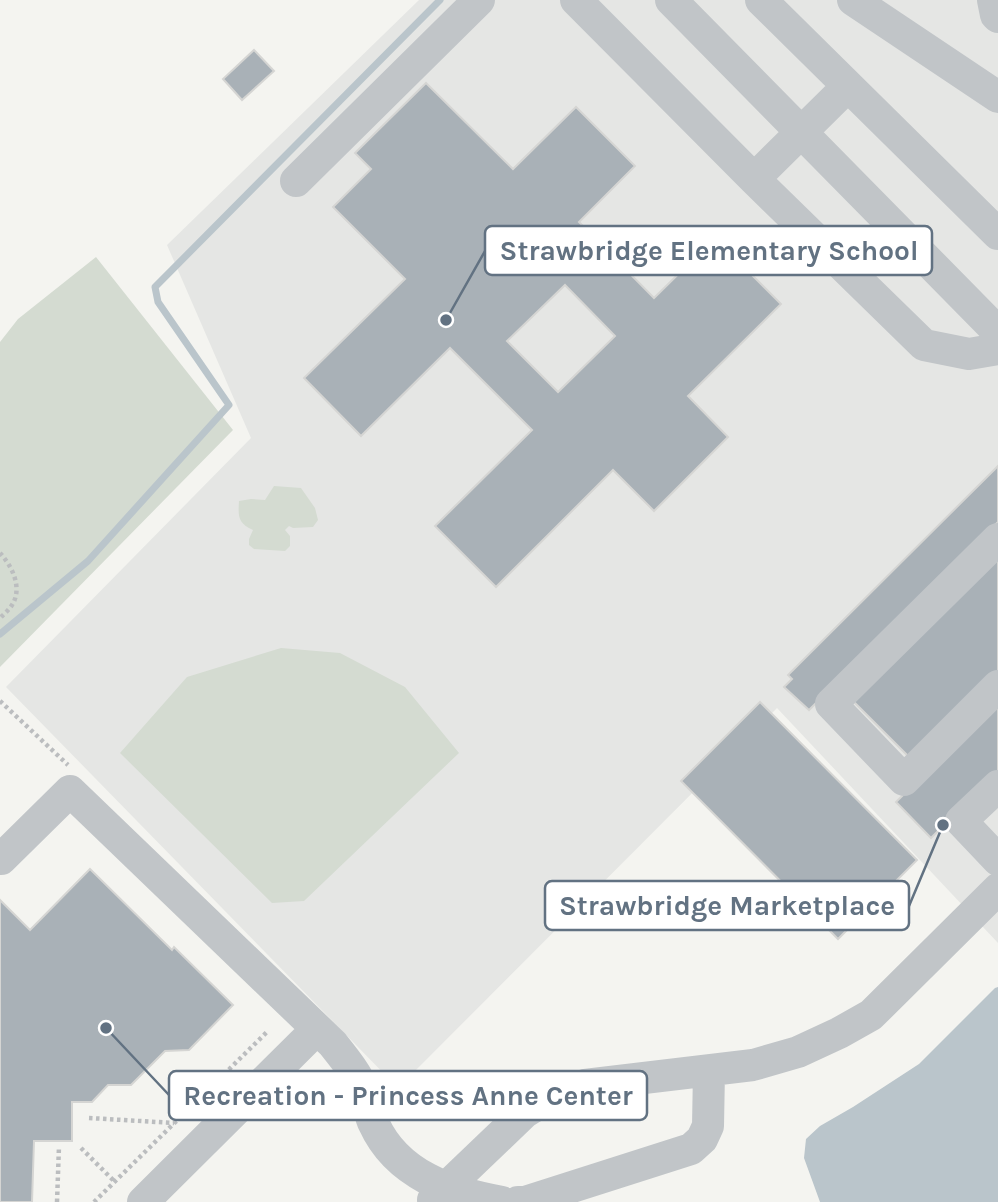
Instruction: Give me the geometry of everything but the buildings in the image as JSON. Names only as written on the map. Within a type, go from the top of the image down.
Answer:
[{"type":"street","points":[[296,181],[479,0]]},
{"type":"street","points":[[576,0],[924,345],[969,354],[998,349]]},
{"type":"street","points":[[671,0],[998,332]]},
{"type":"street","points":[[761,0],[998,234]]},
{"type":"street","points":[[853,0],[998,97]]},
{"type":"street","points":[[993,0],[998,17]]},
{"type":"street","points":[[754,179],[848,86]]},
{"type":"street","points":[[998,538],[831,704],[905,780],[998,686]]},
{"type":"street","points":[[998,786],[961,821],[998,860]]},
{"type":"street","points":[[1,859],[70,791],[333,1044],[352,1067],[366,1094],[372,1121],[382,1140],[438,1195],[502,1202]]},
{"type":"street","points":[[438,1195],[526,1112],[551,1096],[585,1085],[753,1065],[797,1052],[839,1033],[871,1014],[998,889]]},
{"type":"street","points":[[143,1202],[317,1029]]},
{"type":"street","points":[[518,1202],[691,1149],[702,1139],[708,1126],[709,1071]]},
{"type":"path","points":[[0,553],[10,564],[17,586],[13,604],[0,618]]},
{"type":"path","points":[[0,701],[82,779],[70,791]]},
{"type":"path","points":[[94,1202],[268,1031]]},
{"type":"path","points":[[89,1118],[174,1123]]},
{"type":"path","points":[[57,1202],[59,1146]]},
{"type":"path","points":[[81,1149],[115,1182]]},
{"type":"shaded area","points":[[419,0],[998,0],[998,943],[777,708],[398,1088],[6,687],[251,438],[167,245]]},
{"type":"shaded area","points":[[96,257],[233,430],[0,667],[0,342],[18,319]]},
{"type":"shaded area","points":[[274,486],[301,488],[315,508],[318,520],[313,527],[289,526],[285,530],[290,536],[290,546],[285,551],[254,549],[249,545],[253,530],[240,519],[239,501],[265,500]]},
{"type":"shaded area","points":[[281,648],[340,653],[405,687],[459,753],[304,901],[272,903],[120,753],[187,677]]},
{"type":"shaded area","points":[[998,987],[998,1202],[820,1202],[804,1158],[806,1139],[820,1126],[919,1064]]},
{"type":"waterway","points":[[0,634],[88,561],[229,405],[158,302],[155,287],[440,0]]},
{"type":"place","name":"Strawbridge Elementary School","points":[[446,320]]},
{"type":"place","name":"Strawbridge Marketplace","points":[[943,825]]},
{"type":"place","name":"Recreation - Princess Anne Center","points":[[106,1028]]}]
